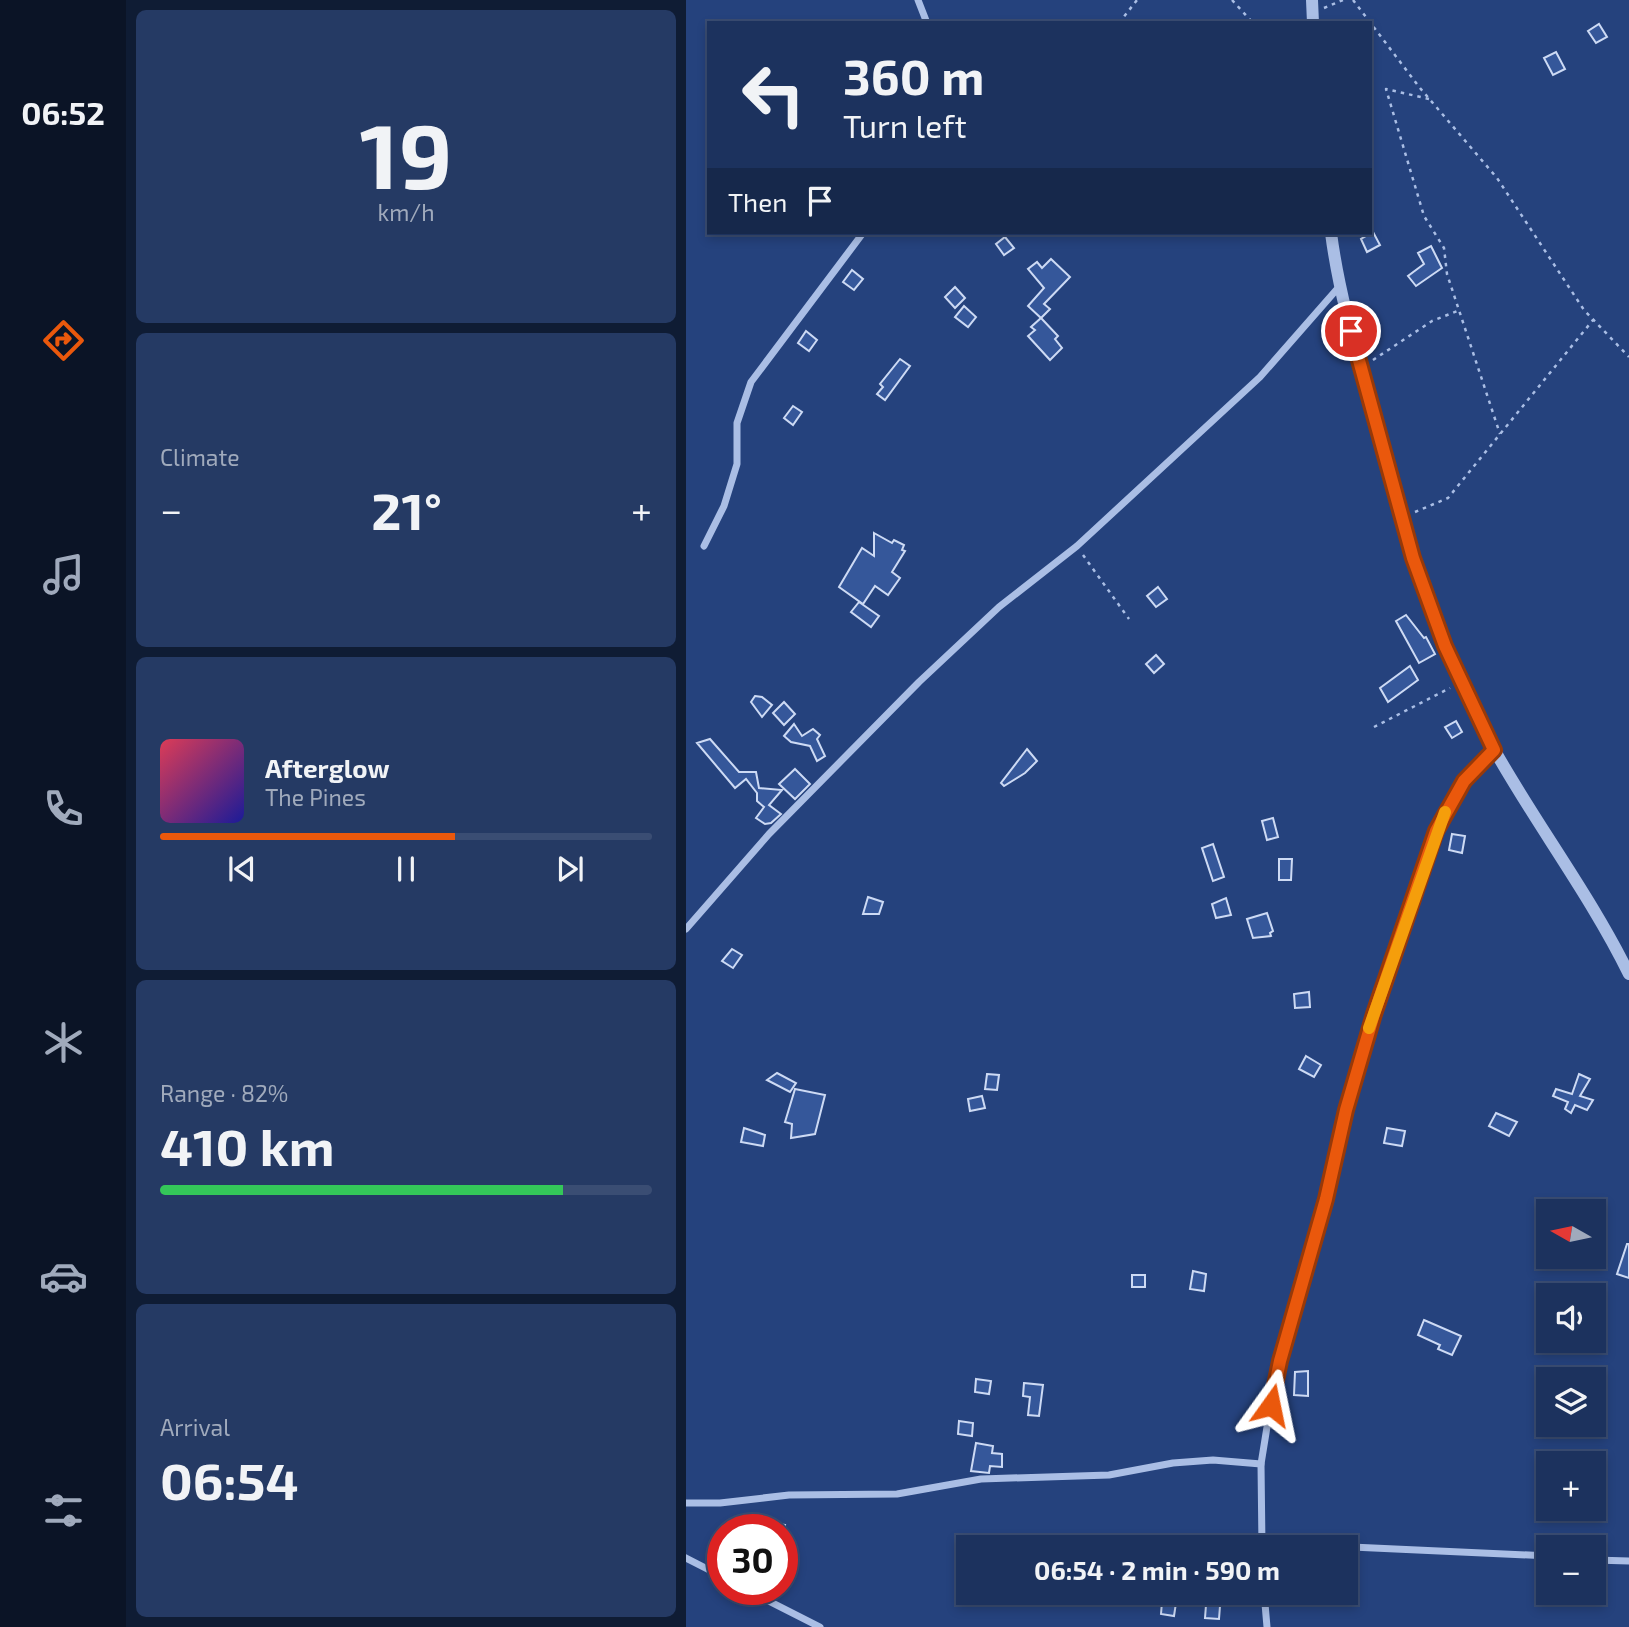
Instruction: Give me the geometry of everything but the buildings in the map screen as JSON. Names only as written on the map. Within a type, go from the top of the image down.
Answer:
[{"type":"street","points":[[918,0],[926,21]]},
{"type":"street","points":[[1312,0],[1313,21]]},
{"type":"street","points":[[704,546],[724,506],[737,464],[737,423],[751,382],[861,235]]},
{"type":"street","points":[[1331,235],[1338,288],[1413,558],[1462,685],[1494,750],[1573,872],[1629,974]]},
{"type":"street","points":[[686,929],[769,834],[919,682],[999,607],[1077,546],[1261,377],[1338,288]]},
{"type":"street","points":[[1262,1535],[1261,1464],[1280,1361],[1374,1014],[1436,831],[1464,781],[1494,750]]},
{"type":"street","points":[[686,1503],[720,1503],[789,1495],[897,1494],[968,1481],[1109,1475],[1172,1462],[1213,1460],[1261,1464]]},
{"type":"street","points":[[1358,1549],[1536,1556]]},
{"type":"street","points":[[686,1558],[707,1569]]},
{"type":"street","points":[[1606,1560],[1629,1561]]},
{"type":"street","points":[[777,1605],[820,1627]]},
{"type":"street","points":[[1265,1605],[1267,1627]]},
{"type":"path","points":[[1121,21],[1137,0]]},
{"type":"path","points":[[1232,0],[1251,21]]},
{"type":"path","points":[[1353,0],[1369,21]]},
{"type":"path","points":[[1372,25],[1429,99],[1497,178],[1594,320],[1629,357]]},
{"type":"path","points":[[1429,99],[1385,89],[1424,216],[1444,248],[1447,274],[1500,434]]},
{"type":"path","points":[[1359,361],[1378,359],[1432,321],[1460,310]]},
{"type":"path","points":[[1400,510],[1412,513],[1448,498],[1594,320]]},
{"type":"path","points":[[1077,546],[1129,619]]},
{"type":"path","points":[[1374,727],[1458,683],[1462,685]]},
{"type":"slow traffic","points":[[1369,1028],[1436,831],[1445,812]]},
{"type":"route","points":[[1271,1405],[1280,1361],[1326,1199],[1360,1057],[1436,831],[1464,781],[1494,750],[1445,646],[1413,558],[1351,331]]}]
